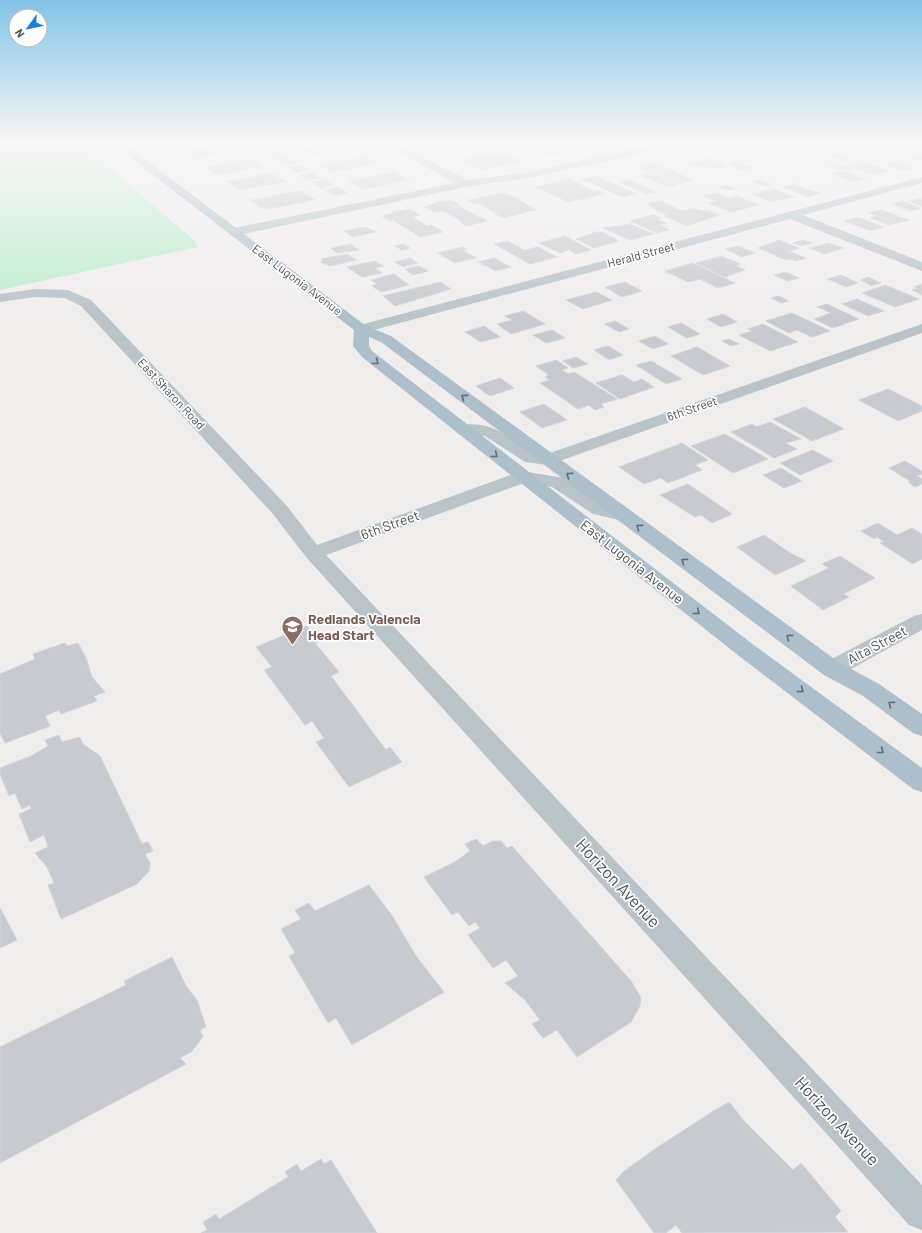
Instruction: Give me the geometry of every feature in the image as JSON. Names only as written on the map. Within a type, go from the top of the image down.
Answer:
[{"type":"main road","name":"East Lugonia Avenue","points":[[194,202],[361,329],[386,340],[832,669],[871,690],[922,727]]},
{"type":"main road","name":"East Lugonia Avenue","points":[[361,329],[361,346],[367,354],[522,477],[922,782]]},
{"type":"street","points":[[234,232],[381,202]]},
{"type":"street","name":"Herald Street","points":[[361,329],[841,202]]},
{"type":"street","points":[[791,215],[922,267]]},
{"type":"street","name":"East Sharon Road","points":[[0,298],[35,293],[68,294],[86,303],[280,510],[313,553]]},
{"type":"street","name":"6th Street","points":[[464,430],[490,432],[531,458],[548,460],[922,328]]},
{"type":"street","name":"6th Street","points":[[313,553],[522,477],[557,482],[600,510],[622,515]]},
{"type":"street","name":"Horizon Avenue","points":[[313,553],[922,1212]]},
{"type":"street","name":"Alta Street","points":[[832,669],[922,621]]},
{"type":"green space","points":[[0,202],[149,202],[195,241],[197,247],[0,290]]},
{"type":"building","points":[[253,202],[307,202],[268,209],[265,207],[261,208]]},
{"type":"building","points":[[438,202],[454,202],[460,205],[452,207],[459,206],[487,221],[466,226],[460,222],[463,222],[443,211],[434,212],[424,207]]},
{"type":"building","points":[[471,202],[522,202],[536,210],[503,218],[495,214],[499,213],[492,211],[479,203],[475,204]]},
{"type":"building","points":[[661,202],[682,211],[694,208],[701,211],[707,210],[719,215],[687,226],[664,216],[668,215],[649,206],[651,205],[648,204]]},
{"type":"building","points":[[714,202],[751,202],[759,205],[731,212],[709,203]]},
{"type":"building","points":[[903,202],[921,208],[911,211],[892,204]]},
{"type":"building","points":[[910,202],[922,202],[922,206]]},
{"type":"building","points":[[410,209],[420,215],[412,217],[427,226],[432,225],[443,232],[420,237],[393,220],[390,221],[382,216],[393,213],[391,212]]},
{"type":"building","points":[[882,210],[909,220],[889,225],[870,218],[877,216],[869,213]]},
{"type":"building","points":[[653,215],[661,218],[657,219],[666,223],[660,225],[670,230],[657,233],[630,221]]},
{"type":"building","points":[[857,217],[884,227],[871,231],[844,221]]},
{"type":"building","points":[[631,224],[653,234],[630,240],[603,228]]},
{"type":"building","points":[[366,227],[376,232],[353,237],[344,231]]},
{"type":"building","points":[[596,232],[602,232],[619,241],[594,248],[576,239]]},
{"type":"building","points":[[565,236],[591,250],[576,254],[569,250],[560,253],[539,243]]},
{"type":"building","points":[[779,240],[799,248],[789,251],[806,258],[796,261],[791,259],[786,260],[758,248]]},
{"type":"building","points":[[804,240],[812,243],[801,246],[793,243]]},
{"type":"building","points":[[507,241],[525,250],[538,247],[557,257],[530,264],[494,244]]},
{"type":"building","points":[[829,243],[843,248],[824,254],[810,248]]},
{"type":"building","points":[[351,244],[359,250],[337,253],[331,248]]},
{"type":"building","points":[[403,244],[410,248],[402,250],[395,246]]},
{"type":"building","points":[[738,246],[755,253],[742,257],[725,249]]},
{"type":"building","points":[[462,247],[467,249],[463,250],[476,258],[455,263],[438,253]]},
{"type":"building","points":[[347,254],[356,260],[330,266],[320,262],[323,261],[321,259]]},
{"type":"building","points":[[722,256],[740,264],[736,265],[745,270],[725,277],[696,263]]},
{"type":"building","points":[[410,258],[418,263],[403,267],[395,262]]},
{"type":"building","points":[[494,258],[511,267],[496,271],[479,262]]},
{"type":"building","points":[[375,261],[384,266],[376,268],[382,273],[362,277],[347,267]]},
{"type":"building","points":[[693,263],[735,283],[718,288],[700,279],[688,282],[665,271]]},
{"type":"building","points":[[419,266],[428,271],[413,275],[405,269]]},
{"type":"building","points":[[785,272],[799,278],[788,281],[774,275]]},
{"type":"building","points":[[394,274],[409,285],[381,292],[372,286],[377,284],[371,280]]},
{"type":"building","points":[[841,275],[858,283],[846,287],[828,279]]},
{"type":"building","points":[[868,277],[881,283],[872,286],[860,280]]},
{"type":"building","points":[[440,282],[451,289],[395,306],[383,296]]},
{"type":"building","points":[[625,282],[642,291],[622,297],[605,287]]},
{"type":"building","points":[[922,284],[922,295],[912,290],[918,288],[914,287]]},
{"type":"building","points":[[885,285],[919,299],[895,307],[862,293]]},
{"type":"building","points":[[596,292],[612,300],[583,309],[566,300]]},
{"type":"building","points":[[779,296],[788,301],[781,303],[771,298]]},
{"type":"building","points":[[857,299],[884,311],[868,316],[842,304]]},
{"type":"building","points":[[827,304],[859,319],[833,328],[814,319],[831,313],[817,307]]},
{"type":"building","points":[[523,311],[545,324],[511,334],[497,324],[512,320],[505,316]]},
{"type":"building","points":[[792,313],[830,331],[812,337],[797,330],[789,333],[766,321]]},
{"type":"building","points":[[723,314],[737,322],[721,327],[707,319]]},
{"type":"building","points":[[615,321],[629,329],[619,332],[605,324]]},
{"type":"building","points":[[681,323],[700,334],[687,338],[668,327]]},
{"type":"building","points":[[763,324],[798,342],[770,351],[739,335],[752,331],[748,329]]},
{"type":"building","points":[[484,326],[500,337],[481,342],[465,332]]},
{"type":"building","points":[[552,330],[565,338],[546,343],[533,335]]},
{"type":"building","points":[[655,336],[668,344],[653,349],[639,341]]},
{"type":"building","points":[[729,339],[739,344],[731,346],[722,341]]},
{"type":"building","points":[[608,346],[623,355],[609,360],[594,350]]},
{"type":"building","points":[[697,347],[730,366],[703,375],[671,356]]},
{"type":"building","points":[[576,357],[588,364],[573,368],[563,361]]},
{"type":"building","points":[[556,360],[568,368],[562,370],[568,374],[574,372],[617,399],[601,404],[604,407],[595,410],[589,405],[578,409],[540,383],[550,380],[545,377],[549,375],[536,366]]},
{"type":"building","points":[[651,361],[682,379],[666,384],[636,365]]},
{"type":"building","points":[[622,375],[634,382],[642,379],[654,387],[620,399],[596,383]]},
{"type":"building","points":[[500,378],[514,388],[490,396],[476,386]]},
{"type":"building","points":[[888,389],[922,406],[922,411],[898,421],[859,400]]},
{"type":"building","points":[[544,404],[567,420],[542,428],[520,412]]},
{"type":"building","points":[[805,407],[844,429],[812,441],[773,419]]},
{"type":"building","points":[[770,422],[801,439],[785,443],[797,449],[774,458],[731,432],[752,424],[757,427]]},
{"type":"building","points":[[725,434],[768,459],[733,473],[691,446]]},
{"type":"building","points":[[682,443],[708,460],[695,465],[702,470],[668,483],[661,478],[644,484],[619,467]]},
{"type":"building","points":[[813,450],[833,461],[800,475],[780,463]]},
{"type":"building","points":[[905,461],[922,471],[922,474],[917,476],[922,479],[922,484],[915,487],[908,482],[910,481],[889,468]]},
{"type":"building","points":[[781,468],[802,481],[784,488],[763,475]]},
{"type":"building","points":[[688,484],[732,514],[712,523],[701,515],[695,517],[660,495]]},
{"type":"building","points":[[878,523],[897,535],[912,528],[922,534],[922,559],[913,564],[880,543],[884,542],[877,537],[874,539],[861,531]]},
{"type":"building","points":[[764,535],[790,553],[806,561],[775,575],[737,547]]},
{"type":"building","points":[[840,556],[875,578],[843,594],[849,597],[823,610],[791,586],[829,568],[822,564]]},
{"type":"building","points":[[307,626],[319,641],[315,643],[339,672],[331,676],[386,750],[390,747],[402,762],[349,787],[316,742],[324,738],[312,721],[305,725],[264,670],[272,667],[256,647]]},
{"type":"building","points":[[65,643],[67,646],[78,643],[86,658],[92,677],[105,692],[94,696],[97,701],[61,714],[59,710],[45,716],[50,726],[5,743],[0,733],[0,674],[35,659],[33,654]]},
{"type":"building","points":[[59,735],[62,742],[80,737],[83,744],[100,756],[142,844],[148,842],[153,851],[145,854],[150,863],[149,871],[137,884],[61,919],[48,885],[54,883],[47,867],[35,853],[48,847],[44,835],[30,842],[19,814],[31,809],[30,805],[22,809],[15,793],[9,796],[0,774],[0,768],[31,756],[48,746],[45,740]]},
{"type":"building","points":[[476,839],[483,846],[493,841],[501,841],[507,848],[512,846],[631,981],[641,998],[640,1006],[631,1022],[577,1057],[557,1030],[543,1038],[532,1024],[540,1020],[525,1000],[505,983],[518,976],[506,960],[493,968],[468,935],[480,928],[475,922],[469,926],[458,912],[452,915],[424,877],[455,862],[470,851],[465,844]]},
{"type":"building","points":[[369,885],[393,917],[416,956],[444,992],[352,1045],[336,1018],[328,1023],[289,956],[295,953],[281,929],[301,919],[295,910],[309,903],[315,911]]},
{"type":"building","points":[[0,908],[17,940],[0,948]]},
{"type":"building","points":[[172,957],[186,986],[197,1000],[206,1027],[200,1030],[203,1037],[191,1052],[180,1058],[186,1064],[0,1163],[0,1047],[126,985],[124,981]]},
{"type":"building","points":[[729,1102],[745,1122],[793,1170],[801,1163],[841,1211],[835,1217],[848,1232],[682,1233],[676,1225],[666,1233],[654,1233],[616,1180],[623,1172],[655,1149]]},
{"type":"building","points":[[321,1159],[324,1164],[331,1160],[377,1233],[201,1233],[207,1230],[203,1222],[216,1214],[219,1219],[288,1177],[285,1172],[297,1164],[301,1171]]},
{"type":"place","name":"Redlands Valencia Head Start","points":[[292,646]]}]
